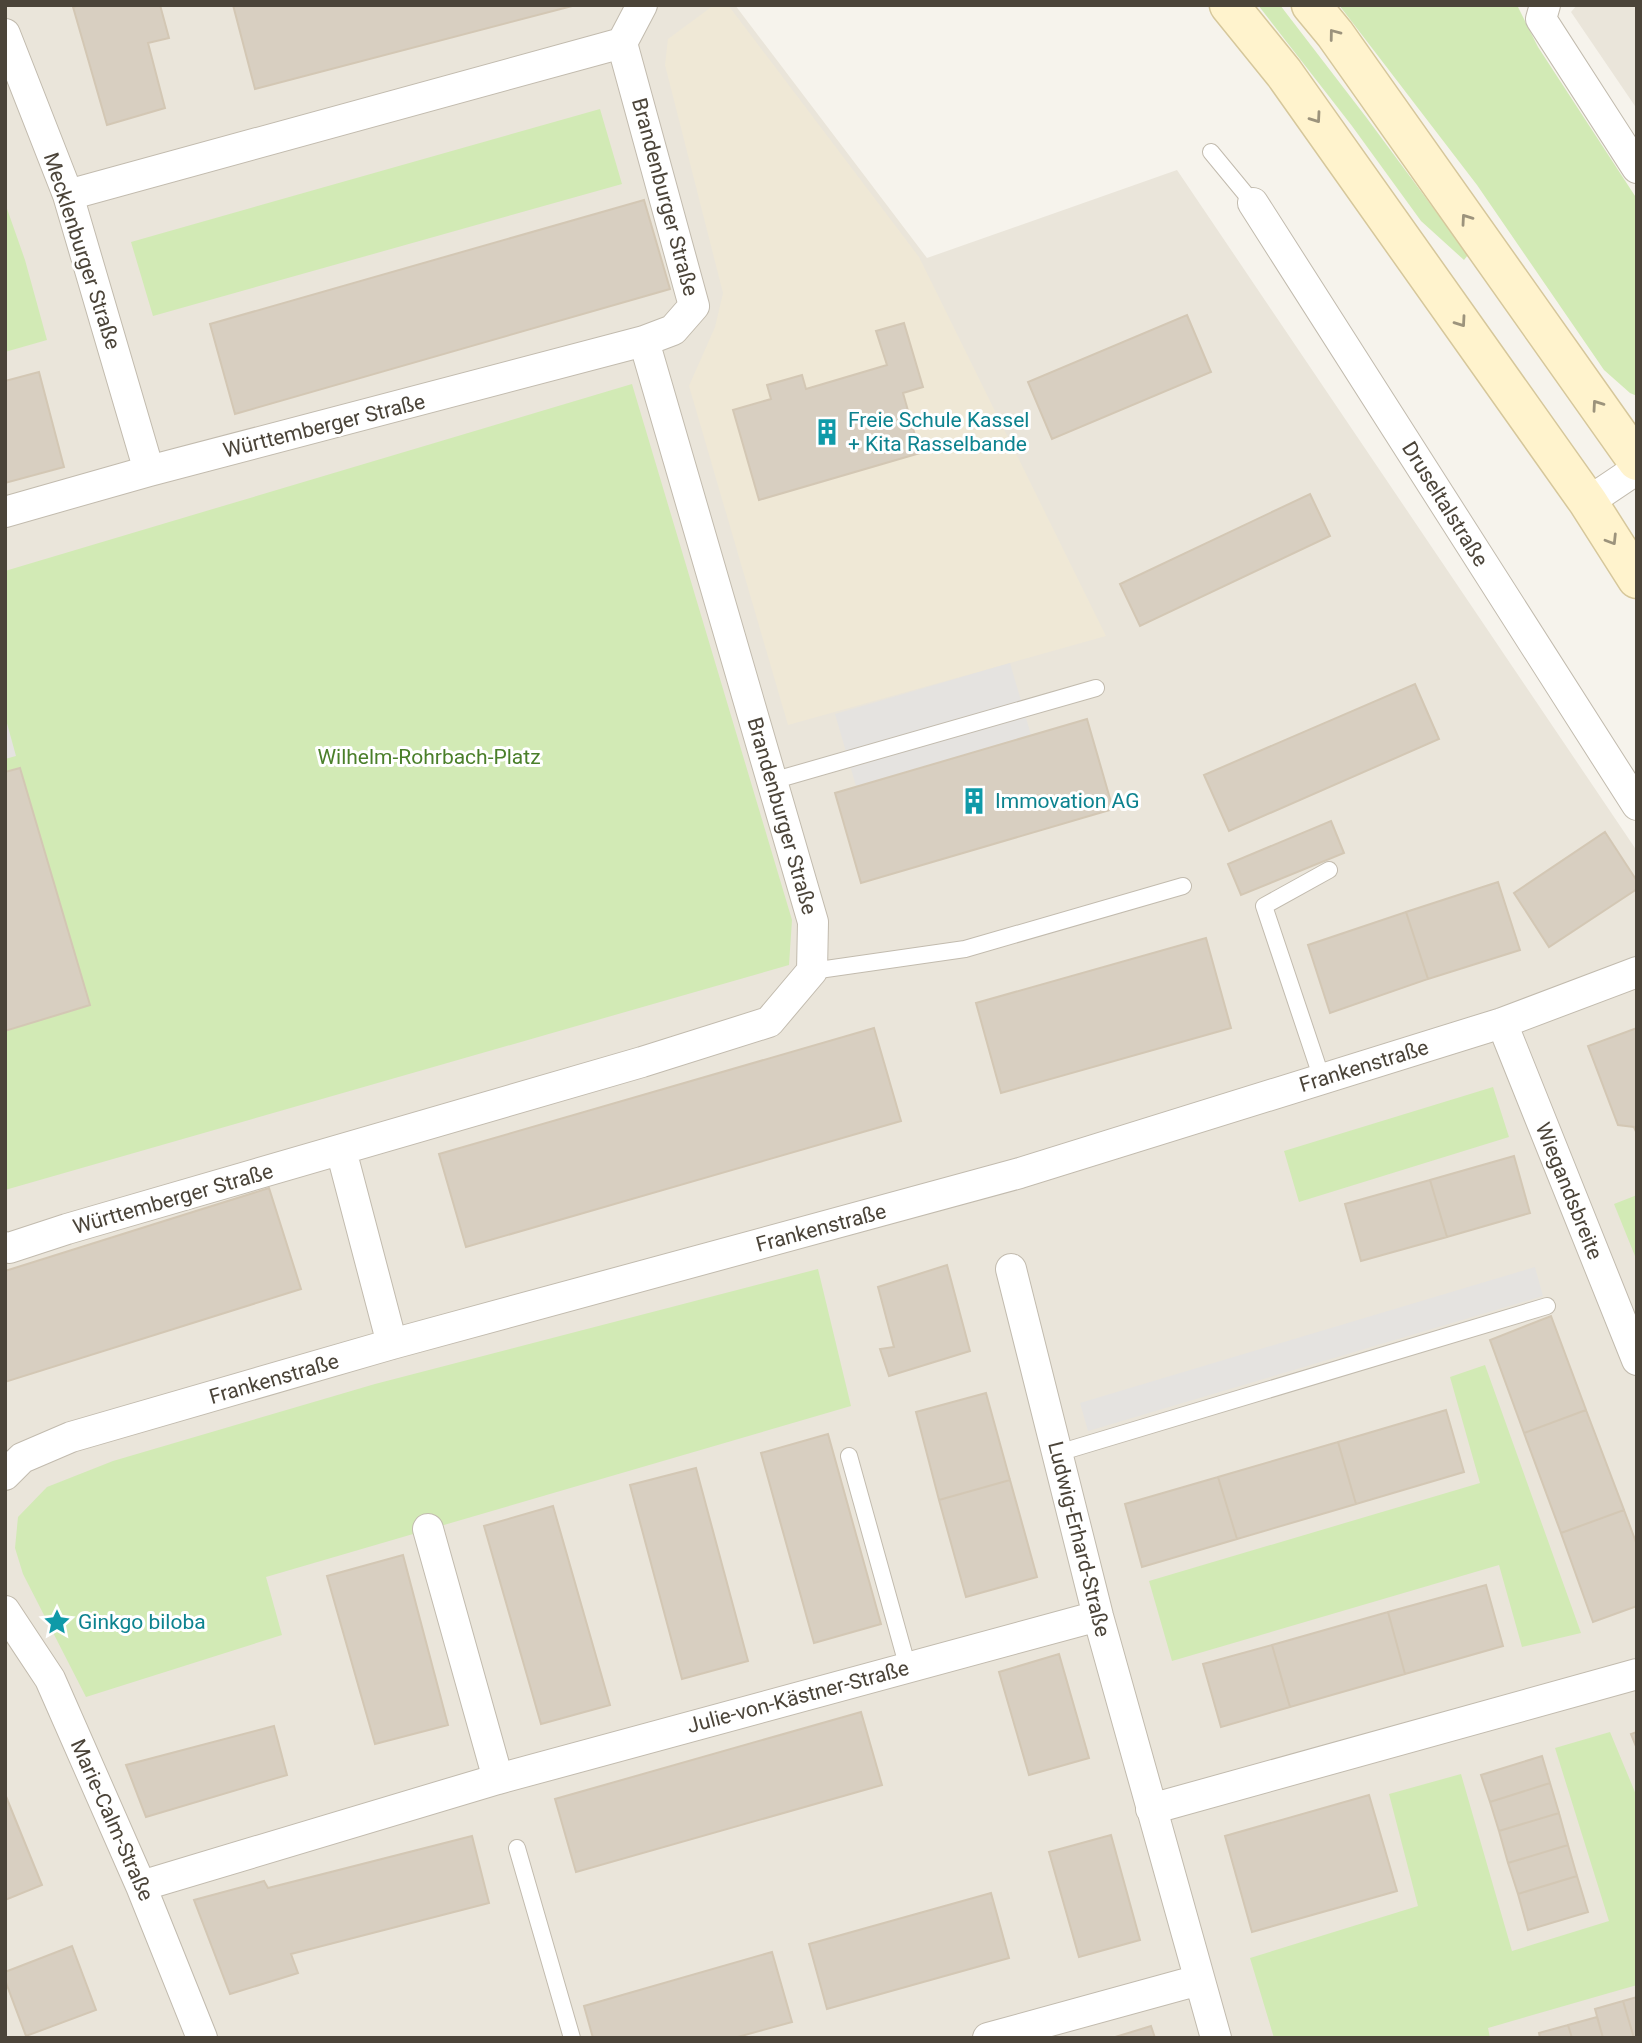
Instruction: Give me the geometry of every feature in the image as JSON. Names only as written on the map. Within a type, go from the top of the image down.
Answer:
[{"type":"main road","points":[[1229,5],[1284,73],[1588,502],[1637,579]]},
{"type":"main road","points":[[1311,5],[1343,46],[1637,461]]},
{"type":"street","points":[[68,195],[622,43],[642,5]]},
{"type":"street","points":[[1543,12],[1637,168]]},
{"type":"street","name":"Mecklenburger Straße","points":[[7,42],[68,195],[149,471]]},
{"type":"street","name":"Brandenburger Straße","points":[[622,43],[694,306],[673,330],[644,341],[813,922],[812,971]]},
{"type":"street","name":"Druseltalstraße","points":[[1253,203],[1637,806]]},
{"type":"street","name":"Württemberger Straße","points":[[5,512],[149,471],[644,341]]},
{"type":"street","points":[[1588,502],[1637,469]]},
{"type":"street","points":[[392,1344],[341,1150],[769,1022],[812,971]]},
{"type":"street","name":"Frankenstraße","points":[[5,1475],[22,1458],[71,1437],[392,1344],[1020,1173],[1502,1023],[1637,972]]},
{"type":"street","name":"Wiegandsbreite","points":[[1502,1023],[1637,1360]]},
{"type":"street","name":"Württemberger Straße","points":[[5,1247],[341,1150]]},
{"type":"street","name":"Ludwig-Erhard-Straße","points":[[1011,1269],[1098,1616],[1216,2038]]},
{"type":"street","points":[[428,1529],[498,1779]]},
{"type":"street","name":"Marie-Calm-Straße","points":[[5,1611],[50,1679],[141,1886],[202,2038]]},
{"type":"street","name":"Julie-von-Kästner-Straße","points":[[141,1886],[498,1779],[1098,1616]]},
{"type":"street","points":[[1151,1809],[1637,1674]]},
{"type":"street","points":[[988,2038],[1199,1980]]},
{"type":"lane","points":[[1211,152],[1253,203]]},
{"type":"lane","points":[[772,781],[1096,688]]},
{"type":"lane","points":[[1322,1079],[1264,906],[1329,870]]},
{"type":"lane","points":[[812,971],[965,950],[1183,886]]},
{"type":"lane","points":[[1058,1453],[1547,1307]]},
{"type":"lane","points":[[849,1456],[908,1668]]},
{"type":"lane","points":[[517,1848],[572,2038]]},
{"type":"shaded area","points":[[5,5],[735,5],[927,258],[1177,170],[1637,851],[1637,2038],[5,2038]]},
{"type":"shaded area","points":[[714,5],[728,5],[919,257],[1106,636],[788,725],[689,386],[715,327],[723,293],[665,65],[668,39]]},
{"type":"shaded area","points":[[1577,5],[1637,5],[1637,109],[1571,12]]},
{"type":"shaded area","points":[[1010,663],[1031,735],[856,786],[835,714]]},
{"type":"shaded area","points":[[5,716],[16,756],[5,759]]},
{"type":"shaded area","points":[[1535,1267],[1543,1296],[1088,1431],[1080,1403]]},
{"type":"green space","points":[[1258,5],[1280,5],[1468,255],[1464,260],[1421,221],[1352,126]]},
{"type":"green space","points":[[1339,5],[1517,5],[1538,47],[1637,199],[1637,396],[1604,370],[1477,185]]},
{"type":"green space","points":[[600,109],[622,184],[153,316],[131,242]]},
{"type":"green space","points":[[5,203],[25,260],[47,340],[5,352]]},
{"type":"green space","name":"Wilhelm-Rohrbach-Platz","points":[[632,384],[792,920],[789,965],[5,1190],[5,571]]},
{"type":"green space","points":[[1493,1087],[1509,1137],[1299,1202],[1284,1151]]},
{"type":"green space","points":[[1637,1195],[1637,1261],[1614,1204]]},
{"type":"green space","points":[[818,1269],[851,1406],[266,1577],[282,1635],[86,1697],[23,1574],[15,1548],[18,1517],[47,1487],[113,1461],[375,1384]]},
{"type":"green space","points":[[1485,1365],[1581,1633],[1522,1647],[1499,1565],[1172,1661],[1149,1581],[1480,1483],[1450,1377]]},
{"type":"green space","points":[[1610,1732],[1637,1797],[1637,1985],[1488,2028],[1490,2038],[1274,2038],[1250,1958],[1418,1906],[1389,1794],[1461,1774],[1512,1951],[1609,1921],[1555,1748]]},
{"type":"building","points":[[160,5],[169,38],[148,43],[165,108],[107,125],[73,7]]},
{"type":"building","points":[[233,5],[576,5],[255,89]]},
{"type":"building","points":[[644,200],[670,289],[235,414],[210,324]]},
{"type":"building","points":[[1187,315],[1211,372],[1052,439],[1028,382]]},
{"type":"building","name":"Freie Schule Kassel + Kita Rasselbande","points":[[904,323],[923,387],[903,393],[920,453],[759,500],[733,410],[771,399],[767,385],[802,375],[806,389],[887,365],[876,331]]},
{"type":"building","points":[[39,372],[64,467],[5,483],[5,381]]},
{"type":"building","points":[[1310,494],[1330,536],[1140,626],[1120,584]]},
{"type":"building","points":[[1415,684],[1439,739],[1229,831],[1204,775]]},
{"type":"building","name":"Immovation AG","points":[[1087,719],[1113,809],[861,883],[835,793]]},
{"type":"building","points":[[20,768],[90,1005],[5,1031],[5,772]]},
{"type":"building","points":[[1331,821],[1344,853],[1241,895],[1228,864]]},
{"type":"building","points":[[1605,832],[1637,881],[1637,889],[1549,947],[1514,893]]},
{"type":"building","points":[[1498,882],[1520,950],[1428,979],[1406,912]]},
{"type":"building","points":[[1406,912],[1428,979],[1330,1013],[1308,945]]},
{"type":"building","points":[[1206,938],[1231,1028],[1001,1093],[976,1003]]},
{"type":"building","points":[[874,1028],[901,1121],[466,1247],[439,1154]]},
{"type":"building","points":[[1637,1028],[1637,1134],[1634,1127],[1618,1125],[1588,1046]]},
{"type":"building","points":[[1514,1156],[1530,1213],[1447,1237],[1430,1180]]},
{"type":"building","points":[[1430,1180],[1447,1237],[1361,1261],[1345,1204]]},
{"type":"building","points":[[269,1188],[301,1289],[5,1382],[5,1271]]},
{"type":"building","points":[[947,1265],[970,1351],[889,1376],[880,1349],[894,1347],[878,1287]]},
{"type":"building","points":[[1551,1316],[1586,1410],[1524,1433],[1490,1340]]},
{"type":"building","points":[[986,1393],[1010,1480],[939,1500],[916,1412]]},
{"type":"building","points":[[1446,1410],[1464,1472],[1356,1504],[1338,1442]]},
{"type":"building","points":[[1586,1410],[1624,1510],[1561,1533],[1524,1433]]},
{"type":"building","points":[[828,1434],[881,1624],[814,1643],[761,1453]]},
{"type":"building","points":[[1338,1442],[1356,1504],[1237,1539],[1218,1477]]},
{"type":"building","points":[[696,1468],[748,1661],[682,1679],[630,1485]]},
{"type":"building","points":[[1218,1477],[1237,1539],[1142,1567],[1125,1504]]},
{"type":"building","points":[[1010,1480],[1037,1577],[966,1597],[939,1500]]},
{"type":"building","points":[[553,1506],[610,1705],[541,1724],[484,1526]]},
{"type":"building","points":[[1624,1510],[1637,1545],[1637,1606],[1593,1622],[1561,1533]]},
{"type":"building","points":[[403,1555],[448,1725],[375,1744],[327,1576]]},
{"type":"building","points":[[1486,1585],[1503,1646],[1405,1674],[1388,1612]]},
{"type":"building","points":[[1388,1612],[1405,1674],[1290,1707],[1272,1645]]},
{"type":"building","points":[[1272,1645],[1290,1707],[1221,1727],[1203,1664]]},
{"type":"building","points":[[1059,1654],[1089,1758],[1029,1775],[999,1672]]},
{"type":"building","points":[[861,1712],[882,1785],[576,1872],[555,1799]]},
{"type":"building","points":[[274,1726],[287,1775],[146,1817],[126,1765]]},
{"type":"building","points":[[1637,1732],[1637,1749],[1631,1734]]},
{"type":"building","points":[[1542,1756],[1550,1783],[1490,1802],[1481,1775]]},
{"type":"building","points":[[1550,1783],[1559,1813],[1499,1831],[1490,1802]]},
{"type":"building","points":[[5,1794],[42,1885],[5,1900]]},
{"type":"building","points":[[1369,1795],[1397,1891],[1252,1932],[1225,1836]]},
{"type":"building","points":[[1559,1813],[1568,1845],[1508,1863],[1499,1831]]},
{"type":"building","points":[[1111,1835],[1140,1940],[1079,1957],[1049,1852]]},
{"type":"building","points":[[472,1836],[489,1903],[291,1954],[298,1973],[230,1994],[194,1900],[264,1881],[268,1888]]},
{"type":"building","points":[[1568,1845],[1577,1876],[1518,1894],[1508,1863]]},
{"type":"building","points":[[1577,1876],[1588,1912],[1528,1930],[1518,1894]]},
{"type":"building","points":[[991,1893],[1009,1958],[827,2009],[809,1944]]},
{"type":"building","points":[[72,1946],[96,2010],[26,2036],[5,1980],[5,1972]]},
{"type":"building","points":[[772,1952],[792,2022],[734,2038],[593,2038],[584,2006]]},
{"type":"building","points":[[1637,1997],[1637,2038],[1634,2038],[1623,2001]]},
{"type":"building","points":[[1623,2001],[1634,2038],[1603,2038],[1595,2009]]},
{"type":"building","points":[[1597,2017],[1603,2038],[1572,2038],[1568,2025]]},
{"type":"building","points":[[1568,2025],[1572,2038],[1540,2038],[1539,2033]]},
{"type":"building","points":[[1151,2026],[1155,2038],[1112,2038]]},
{"type":"place","name":"Freie Schule Kassel + Kita Rasselbande","points":[[827,432]]},
{"type":"place","name":"Immovation AG","points":[[974,801]]},
{"type":"place","name":"Ginkgo biloba","points":[[57,1622]]}]
